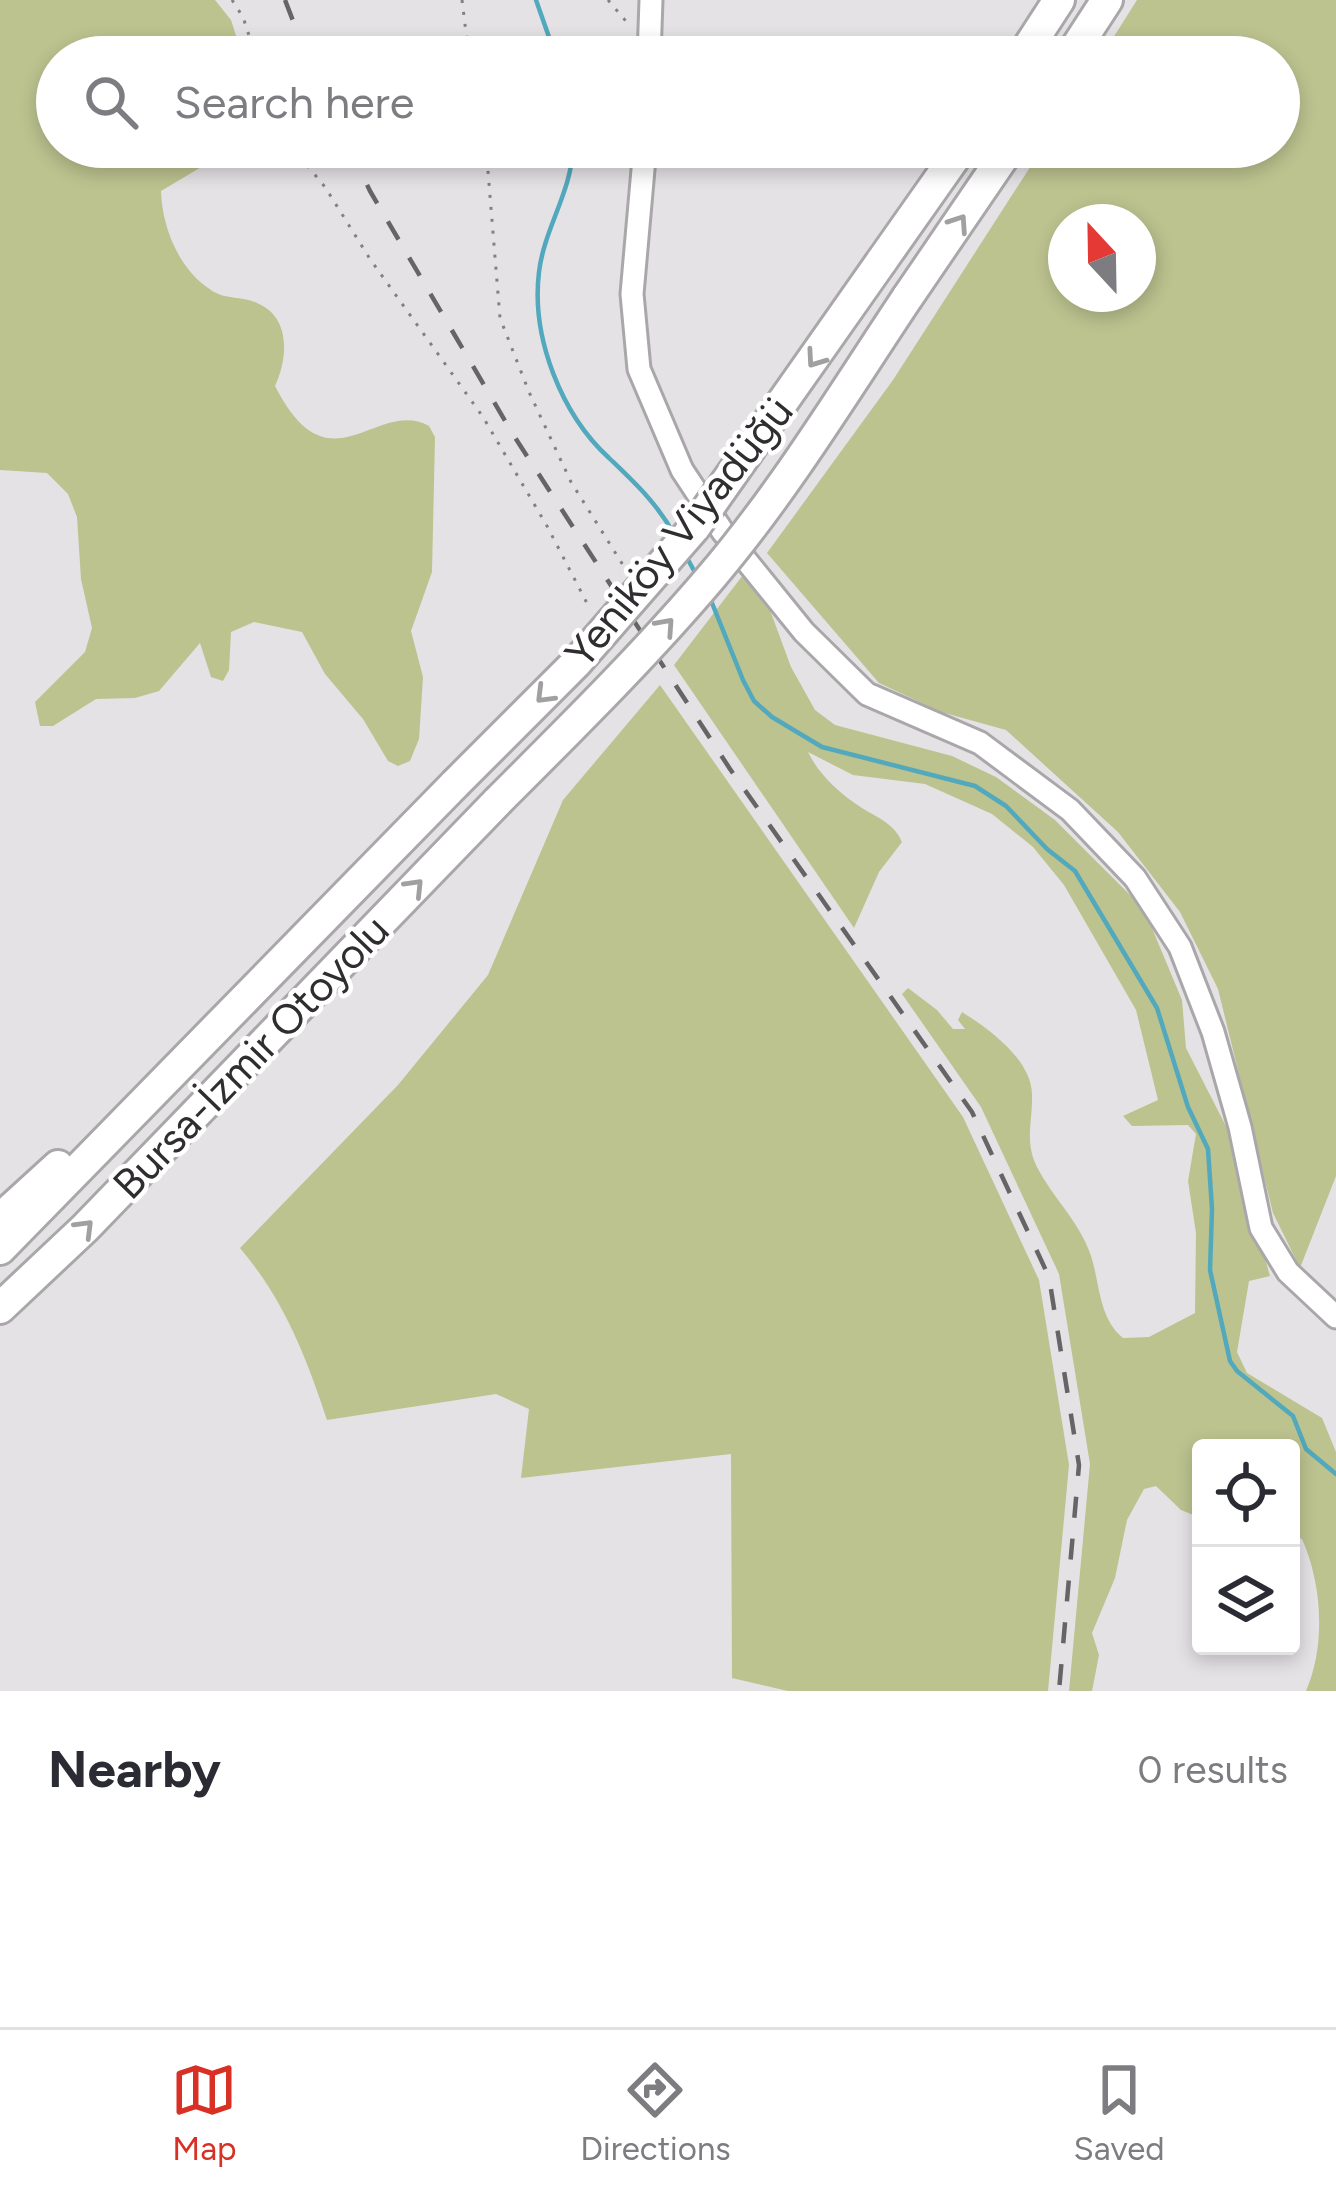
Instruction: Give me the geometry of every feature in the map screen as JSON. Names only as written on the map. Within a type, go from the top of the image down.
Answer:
[{"type":"highway","points":[[1036,36],[1059,0]]},
{"type":"highway","points":[[1084,36],[1107,0]]},
{"type":"highway","name":"Yeniköy Viyadüğü","points":[[455,784],[578,662],[694,528],[947,168]]},
{"type":"highway","name":"Yeniköy Viyadüğü","points":[[498,801],[715,573],[809,445],[996,168]]},
{"type":"highway","name":"Bursa-İzmir Otoyolu","points":[[0,1249],[455,784]]},
{"type":"highway","name":"Bursa-İzmir Otoyolu","points":[[0,1309],[85,1228],[498,801]]},
{"type":"highway","points":[[0,1220],[309,934]]},
{"type":"street","points":[[650,36],[651,0]]},
{"type":"street","points":[[643,168],[632,294],[639,369],[682,470],[722,532],[803,632],[867,694],[980,743],[1070,810],[1135,878],[1180,947],[1213,1032],[1240,1127],[1261,1228],[1288,1272],[1336,1318]]},
{"type":"path","points":[[232,0],[249,36]]},
{"type":"path","points":[[462,0],[466,36]]},
{"type":"path","points":[[608,0],[636,36]]},
{"type":"path","points":[[309,168],[483,418],[589,607]]},
{"type":"path","points":[[488,168],[500,318],[571,482],[623,565]]},
{"type":"green space","points":[[0,0],[215,0],[231,20],[236,36],[36,36],[36,168],[200,168],[161,191],[169,233],[181,259],[211,290],[257,303],[276,318],[284,351],[275,386],[295,418],[315,434],[334,438],[409,420],[429,426],[435,437],[432,572],[411,631],[423,677],[419,739],[410,761],[398,766],[388,761],[363,719],[325,674],[302,632],[254,622],[231,632],[229,670],[223,681],[211,677],[200,643],[159,691],[135,698],[96,699],[53,726],[40,726],[35,702],[85,652],[92,628],[81,579],[77,517],[68,494],[47,473],[0,470]]},
{"type":"green space","points":[[1137,0],[1336,0],[1336,1176],[1300,1268],[1273,1213],[1218,989],[1180,912],[1118,832],[1006,730],[941,712],[879,683],[767,553],[893,380],[1029,168],[1300,168],[1300,36],[1114,36]]},
{"type":"green space","points":[[743,575],[763,591],[791,667],[815,710],[835,725],[952,756],[996,777],[1055,820],[1144,909],[1182,1000],[1186,1048],[1231,1136],[1270,1276],[1249,1281],[1237,1352],[1247,1373],[1322,1418],[1336,1452],[1336,1691],[1306,1691],[1317,1654],[1319,1615],[1314,1575],[1300,1538],[1300,1439],[1192,1439],[1192,1514],[1156,1486],[1144,1489],[1127,1520],[1115,1578],[1092,1633],[1099,1655],[1092,1691],[1069,1691],[1090,1464],[1059,1274],[981,1107],[902,994],[908,988],[953,1029],[965,1029],[958,1020],[962,1012],[1017,1057],[1030,1081],[1033,1157],[1085,1241],[1104,1310],[1123,1338],[1149,1337],[1195,1313],[1196,1233],[1188,1181],[1196,1134],[1188,1125],[1132,1126],[1123,1116],[1158,1100],[1136,1010],[1064,885],[1033,847],[992,814],[925,784],[853,775],[808,752],[835,787],[888,824],[902,842],[879,872],[854,928],[674,665]]},
{"type":"green space","points":[[660,685],[963,1117],[1039,1280],[1069,1465],[1048,1691],[788,1691],[732,1678],[731,1454],[521,1478],[529,1409],[496,1394],[327,1420],[292,1330],[240,1248],[398,1085],[488,975],[563,800]]},
{"type":"waterway","points":[[536,0],[549,36]]},
{"type":"waterway","points":[[570,168],[539,272],[545,348],[577,420],[653,504],[675,536]]},
{"type":"waterway","points":[[686,556],[698,578]]},
{"type":"waterway","points":[[710,598],[743,680],[754,701],[772,717],[822,747],[975,786],[1006,806],[1075,871],[1157,1008],[1188,1107],[1208,1149],[1210,1270],[1230,1361],[1293,1416],[1306,1449],[1336,1474]]},
{"type":"railway","points":[[285,0],[299,36]]},
{"type":"railway","points":[[359,168],[514,436],[730,769],[972,1112],[1049,1277],[1079,1465],[1059,1691]]}]
